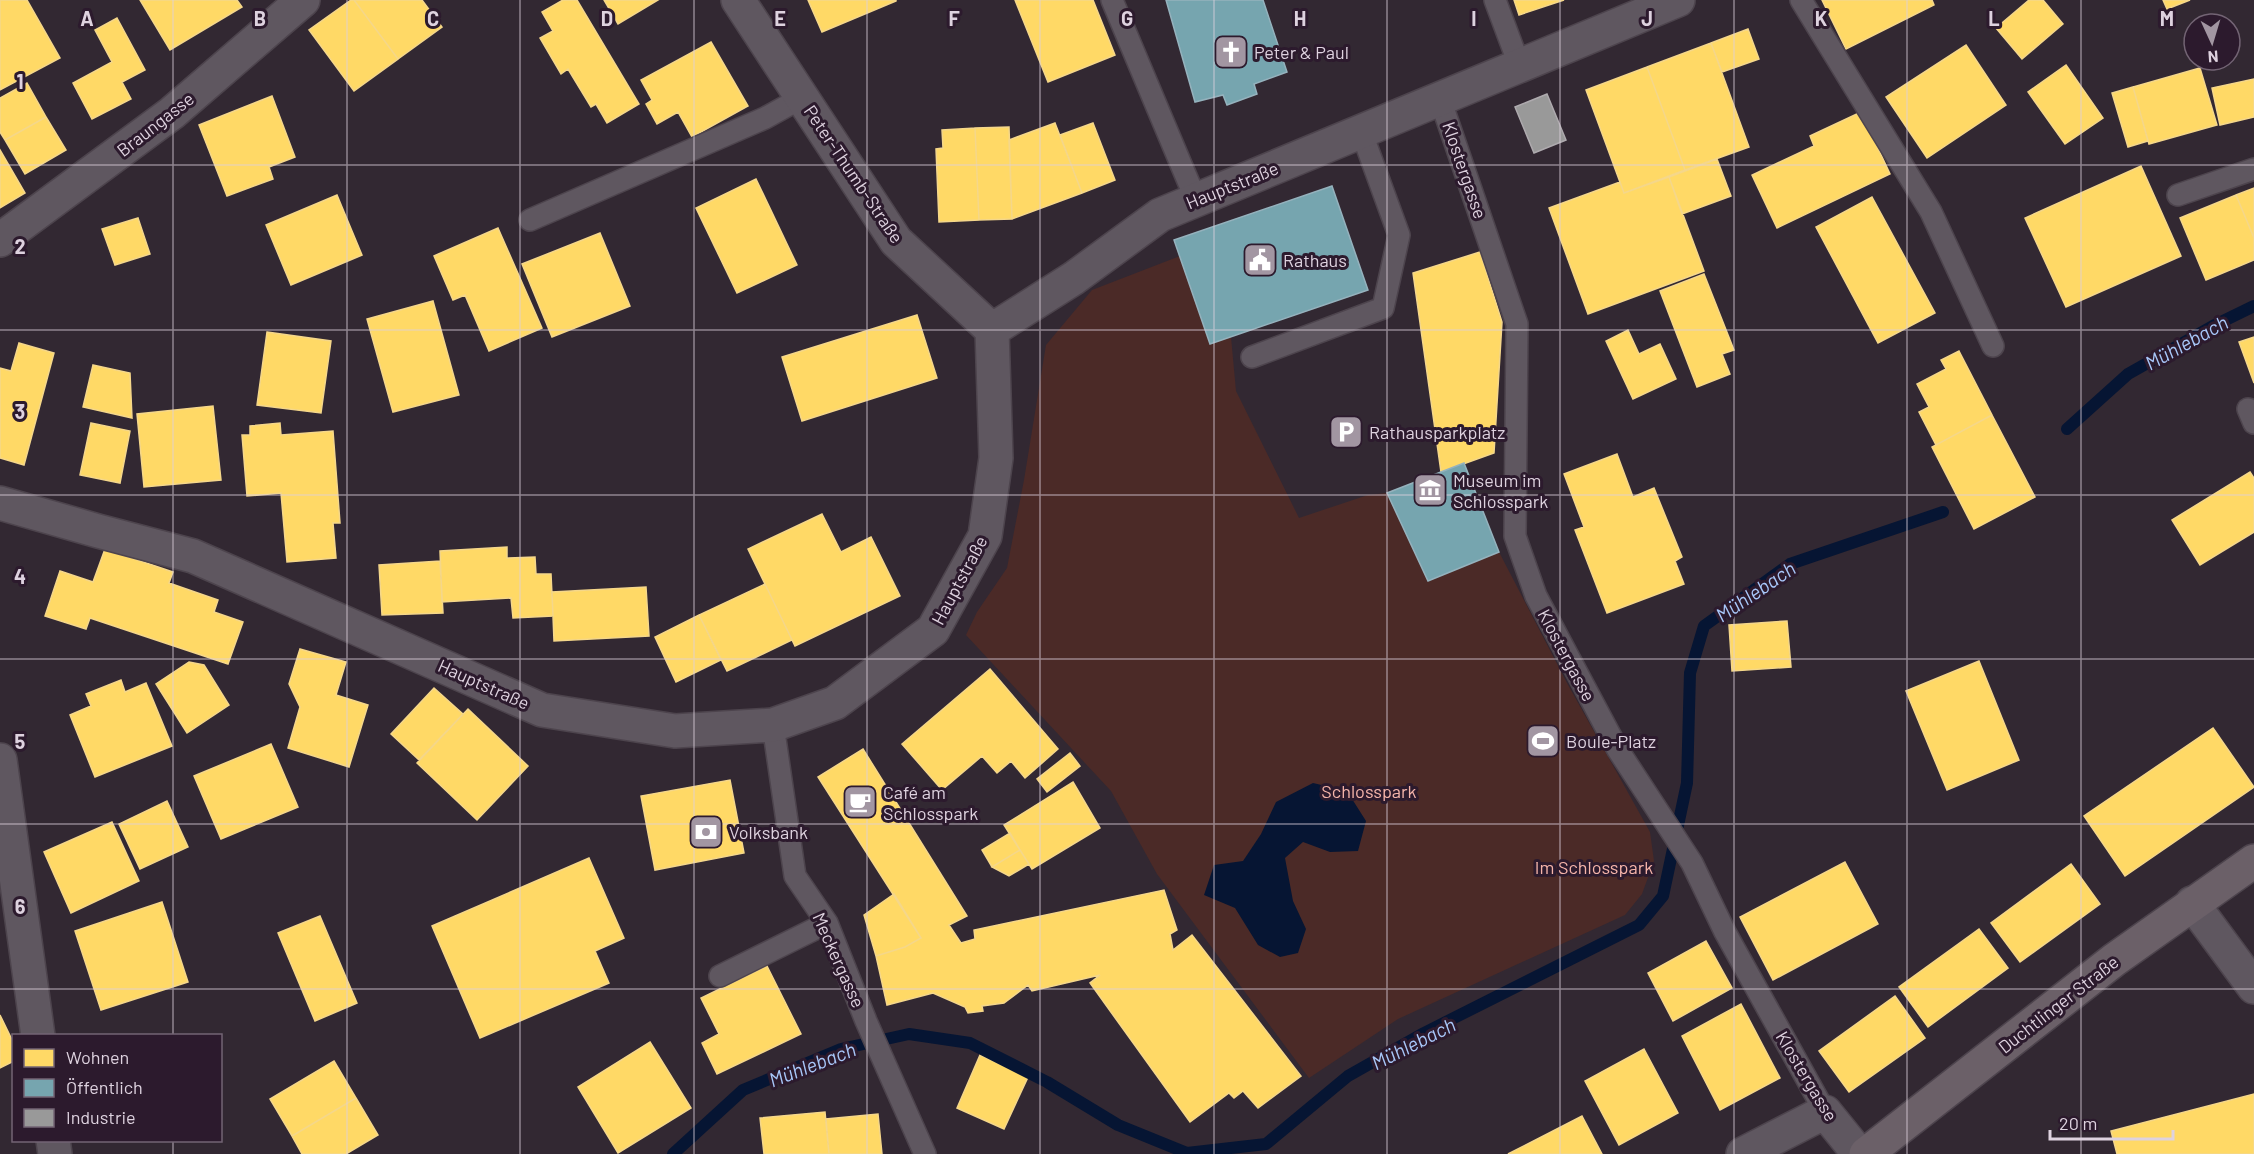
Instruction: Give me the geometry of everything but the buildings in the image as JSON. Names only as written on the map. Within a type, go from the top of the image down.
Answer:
[{"type":"main road","name":"Duchtlinger Straße","points":[[1866,1154],[2114,960],[2254,861]]},
{"type":"street","name":"Braungasse","points":[[0,240],[172,113],[303,0]]},
{"type":"street","name":"Peter-Thumb-Straße","points":[[738,0],[896,241],[992,330]]},
{"type":"street","name":"Hauptstraße","points":[[2,512],[193,556],[542,710],[675,731],[773,725],[835,703],[933,630],[943,615],[985,536],[996,458],[992,330],[1074,278],[1160,215],[1678,0]]},
{"type":"street","points":[[0,760],[38,1034]]},
{"type":"street","points":[[2192,903],[2254,987]]},
{"type":"street","points":[[1743,1154],[1825,1112]]},
{"type":"street","name":"Klostergasse","points":[[1825,1112],[1859,1154]]},
{"type":"lane","points":[[1112,0],[1196,200]]},
{"type":"lane","points":[[1495,0],[1520,67]]},
{"type":"lane","points":[[1801,0],[1931,212],[1993,346]]},
{"type":"lane","points":[[530,220],[765,118],[803,97]]},
{"type":"lane","name":"Klostergasse","points":[[1440,99],[1517,324],[1515,536],[1536,596],[1618,750],[1692,863],[1725,932],[1825,1112]]},
{"type":"lane","points":[[1252,357],[1383,308],[1399,236],[1361,131]]},
{"type":"lane","points":[[2178,195],[2254,169]]},
{"type":"lane","name":"Meckergasse","points":[[773,725],[795,876],[827,923],[866,1021],[925,1154]]},
{"type":"lane","points":[[720,976],[827,923]]},
{"type":"green space","name":"Schlosspark","points":[[1180,256],[1210,344],[1231,337],[1236,391],[1299,518],[1368,495],[1387,493],[1428,580],[1499,552],[1567,683],[1650,832],[1654,861],[1642,894],[1625,915],[1398,1019],[1309,1078],[1157,874],[1111,791],[966,635],[977,612],[1007,568],[1046,345],[1092,290]]},
{"type":"water","points":[[1313,783],[1347,791],[1366,821],[1358,851],[1330,852],[1303,842],[1285,858],[1293,901],[1306,929],[1298,953],[1280,957],[1258,945],[1235,908],[1204,895],[1214,865],[1243,861],[1261,834],[1276,802]]},
{"type":"waterway","name":"Mühlebach","points":[[2067,429],[2128,374],[2213,326],[2254,306]]},
{"type":"waterway","name":"Mühlebach","points":[[673,1154],[743,1090],[841,1049],[909,1034],[970,1043],[1047,1082],[1118,1125],[1187,1153],[1266,1144],[1348,1076],[1424,1033],[1639,925],[1663,896],[1687,783],[1690,673],[1704,626],[1790,564],[1943,512]]},
{"type":"place","name":"Peter & Paul","points":[[1231,52]]},
{"type":"place","name":"Rathaus","points":[[1260,260]]},
{"type":"place","name":"Rathausparkplatz","points":[[1346,432]]},
{"type":"place","name":"Museum im Schlosspark","points":[[1430,490]]},
{"type":"place","name":"Boule-Platz","points":[[1543,741]]},
{"type":"place","name":"Café am Schlosspark","points":[[860,802]]},
{"type":"place","name":"Volksbank","points":[[706,832]]},
{"type":"park label","name":"Im Schlosspark","points":[[1594,867]]}]
